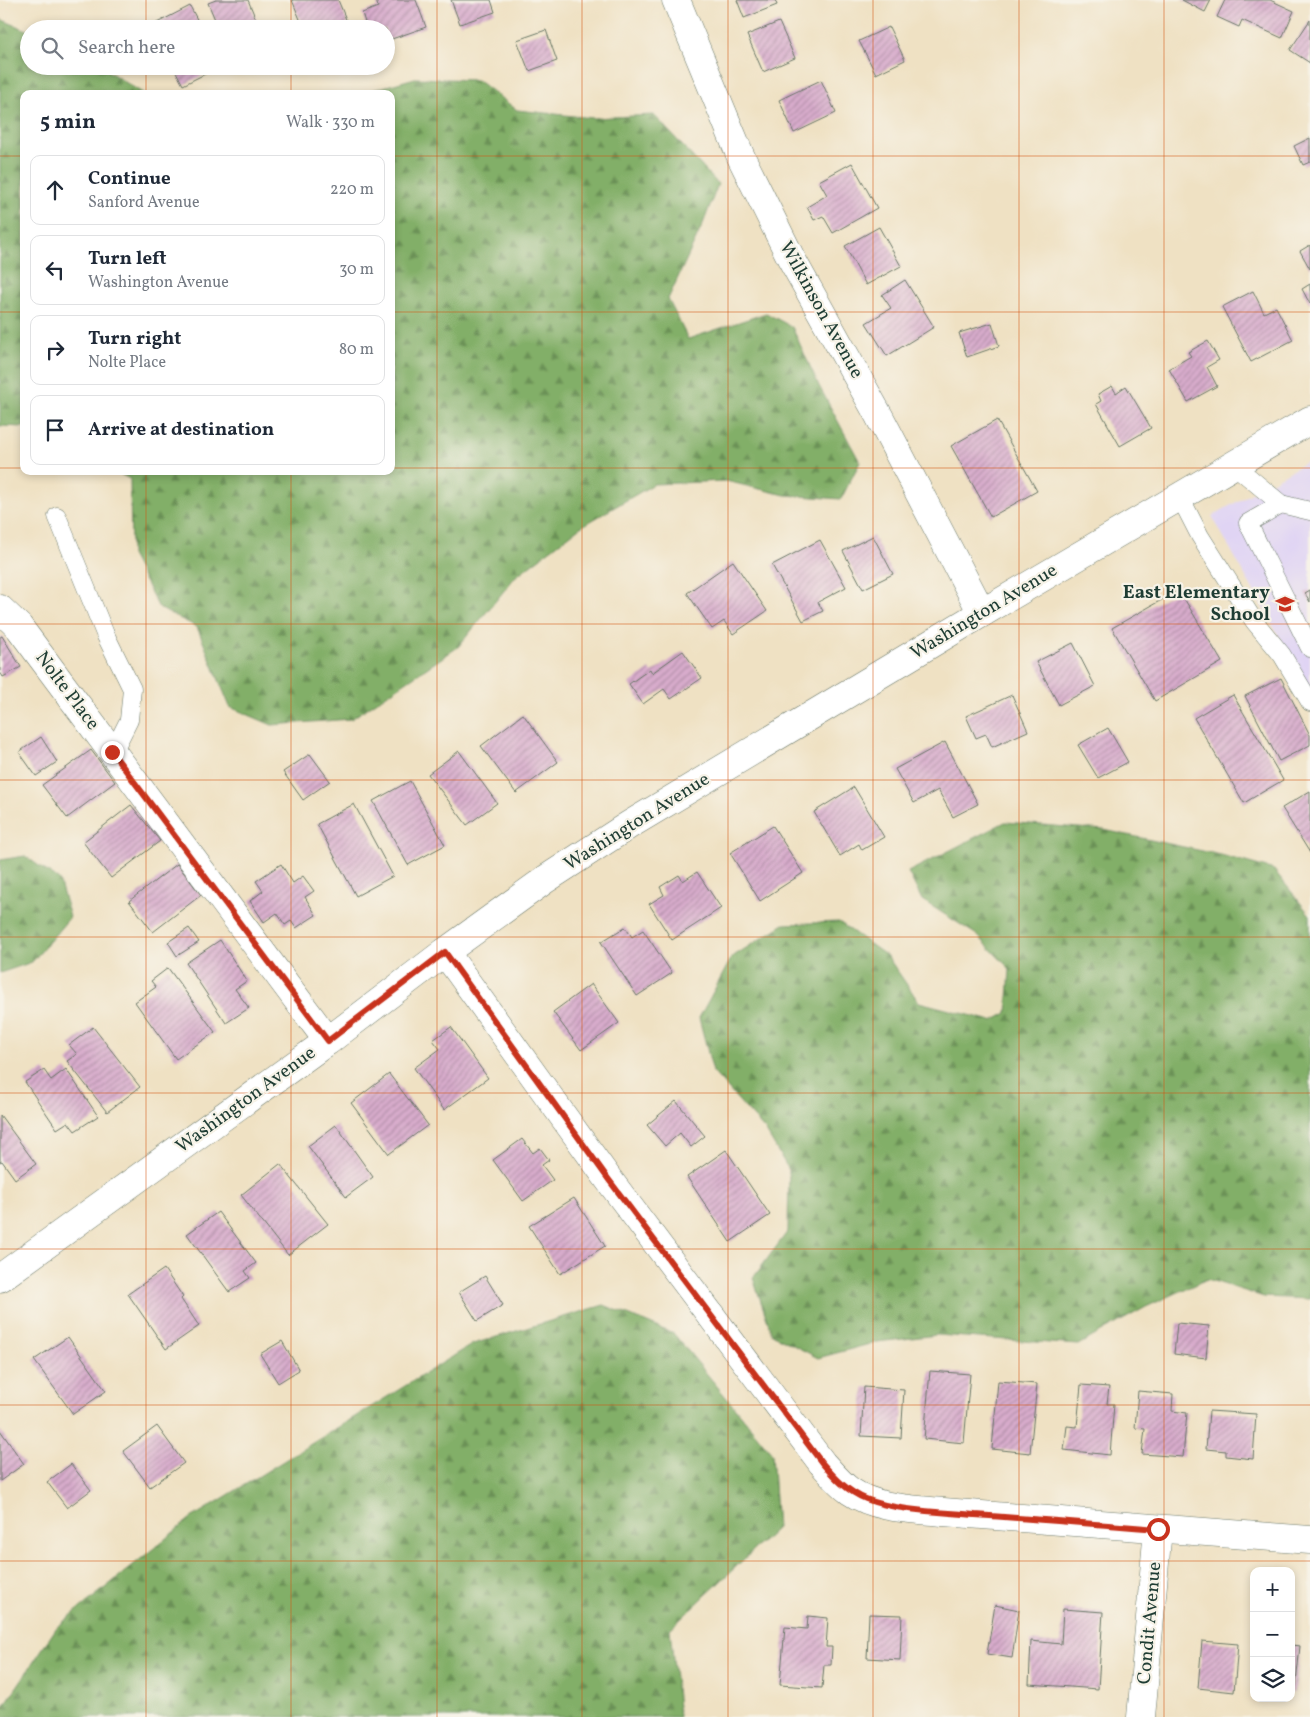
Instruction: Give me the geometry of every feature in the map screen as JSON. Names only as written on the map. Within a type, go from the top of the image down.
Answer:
[{"type":"street","name":"Wilkinson Avenue","points":[[676,0],[741,157],[791,258],[879,416],[982,613]]},
{"type":"street","name":"Washington Avenue","points":[[0,1278],[328,1041],[445,952],[546,879],[629,825],[982,613],[1310,420]]},
{"type":"street","name":"Nolte Place","points":[[0,609],[20,627],[328,1041]]},
{"type":"street","points":[[445,952],[615,1188],[822,1463],[836,1479],[850,1490],[865,1499],[882,1505],[943,1512],[1310,1540]]},
{"type":"street","name":"Condit Avenue","points":[[1142,1717],[1158,1529]]},
{"type":"lane","points":[[1234,465],[1280,504],[1310,510]]},
{"type":"lane","points":[[1180,497],[1200,536],[1254,622],[1282,655],[1310,702]]},
{"type":"lane","points":[[1280,504],[1248,523],[1310,648]]},
{"type":"lane","points":[[57,516],[105,634],[132,689],[129,720],[112,752]]},
{"type":"shaded area","name":"East Elementary School","points":[[1310,460],[1310,692],[1212,516]]},
{"type":"green space","points":[[0,19],[20,27],[20,75],[114,75],[138,90],[20,90],[20,427],[0,426]]},
{"type":"green space","points":[[415,78],[477,80],[517,110],[593,118],[654,115],[718,184],[703,224],[668,299],[688,339],[766,313],[792,327],[819,386],[860,462],[841,499],[785,495],[726,481],[654,484],[579,528],[516,576],[458,647],[351,719],[272,725],[230,707],[197,627],[159,608],[131,555],[130,479],[122,475],[395,475],[395,90],[373,90]]},
{"type":"green space","points":[[1005,822],[1104,830],[1221,855],[1274,870],[1310,915],[1310,1299],[1264,1297],[1207,1279],[1146,1307],[1078,1345],[937,1335],[877,1342],[818,1358],[772,1334],[753,1278],[788,1231],[789,1170],[765,1130],[713,1072],[699,1018],[732,957],[784,924],[839,922],[887,956],[919,1002],[992,1021],[1007,1013],[1010,969],[977,935],[922,900],[908,872]]},
{"type":"green space","points":[[25,856],[59,880],[70,917],[32,962],[0,973],[0,860]]},
{"type":"green space","points":[[604,1305],[674,1334],[772,1453],[777,1528],[670,1629],[679,1717],[0,1717],[0,1712],[57,1627],[191,1518],[473,1344]]},
{"type":"building","points":[[216,0],[248,0],[256,20],[215,20],[208,3]]},
{"type":"building","points":[[292,0],[338,0],[346,20],[300,20]]},
{"type":"building","points":[[376,0],[416,0],[426,27],[395,38],[395,20],[364,20],[362,13],[378,7]]},
{"type":"building","points":[[451,0],[491,0],[495,12],[460,24]]},
{"type":"building","points":[[737,0],[775,0],[777,5],[744,18]]},
{"type":"building","points":[[1182,0],[1211,0],[1205,12]]},
{"type":"building","points":[[1225,0],[1270,0],[1294,11],[1282,38],[1242,20],[1239,27],[1217,17]]},
{"type":"building","points":[[190,6],[197,20],[163,20]]},
{"type":"building","points":[[1310,20],[1310,63],[1290,50]]},
{"type":"building","points":[[779,22],[795,58],[763,72],[747,35]]},
{"type":"building","points":[[889,27],[905,60],[876,74],[859,41]]},
{"type":"building","points":[[546,30],[557,61],[529,71],[517,40]]},
{"type":"building","points":[[178,75],[203,75],[183,85]]},
{"type":"building","points":[[821,80],[836,113],[794,133],[779,100]]},
{"type":"building","points":[[1310,138],[1310,162],[1303,165],[1294,146]]},
{"type":"building","points":[[852,163],[877,208],[833,233],[823,216],[814,220],[807,207],[827,195],[819,181]]},
{"type":"building","points":[[879,227],[901,266],[866,285],[845,246]]},
{"type":"building","points":[[1310,245],[1310,269],[1300,251]]},
{"type":"building","points":[[905,280],[934,327],[887,356],[866,323],[891,308],[882,295]]},
{"type":"building","points":[[1310,284],[1310,304],[1302,289]]},
{"type":"building","points":[[1253,291],[1264,313],[1276,307],[1293,340],[1251,362],[1222,307]]},
{"type":"building","points":[[992,323],[999,346],[967,357],[959,333]]},
{"type":"building","points":[[1208,341],[1219,360],[1207,367],[1217,386],[1188,402],[1169,369],[1191,356],[1188,352]]},
{"type":"building","points":[[1112,386],[1116,393],[1126,386],[1151,428],[1120,446],[1096,404],[1101,401],[1098,394]]},
{"type":"building","points":[[997,420],[1037,491],[991,517],[951,446]]},
{"type":"building","points":[[873,536],[893,574],[863,589],[843,551]]},
{"type":"building","points":[[820,540],[846,587],[818,602],[823,611],[803,621],[772,565]]},
{"type":"building","points":[[733,561],[767,611],[733,634],[724,621],[712,629],[687,593]]},
{"type":"building","points":[[1179,590],[1222,662],[1155,701],[1112,628]]},
{"type":"building","name":"East Elementary School","points":[[1310,590],[1310,602],[1305,593]]},
{"type":"building","points":[[2,636],[21,667],[3,677],[0,672],[0,637]]},
{"type":"building","points":[[1073,643],[1095,686],[1059,705],[1036,662]]},
{"type":"building","points":[[683,651],[702,678],[671,699],[664,689],[643,704],[629,684],[650,669],[652,673]]},
{"type":"building","points":[[1281,678],[1310,735],[1310,745],[1279,761],[1245,696]]},
{"type":"building","points":[[1012,695],[1028,731],[992,747],[986,734],[976,738],[966,716]]},
{"type":"building","points":[[1233,695],[1283,780],[1244,803],[1194,718]]},
{"type":"building","points":[[523,714],[558,762],[516,793],[481,746]]},
{"type":"building","points":[[1108,728],[1128,762],[1098,778],[1078,745]]},
{"type":"building","points":[[41,737],[57,762],[36,776],[19,752]]},
{"type":"building","points":[[945,742],[978,804],[953,817],[938,790],[914,803],[895,769]]},
{"type":"building","points":[[91,750],[115,782],[67,818],[42,785]]},
{"type":"building","points":[[459,751],[497,803],[467,825],[428,774]]},
{"type":"building","points":[[310,754],[330,781],[303,800],[283,772]]},
{"type":"building","points":[[410,781],[445,845],[408,865],[373,801]]},
{"type":"building","points":[[854,787],[884,837],[862,850],[859,844],[840,856],[814,812]]},
{"type":"building","points":[[1310,791],[1310,853],[1282,808]]},
{"type":"building","points":[[354,804],[393,876],[356,896],[317,824]]},
{"type":"building","points":[[131,805],[160,841],[111,878],[83,842]]},
{"type":"building","points":[[773,826],[803,873],[760,901],[730,853]]},
{"type":"building","points":[[177,864],[201,895],[153,932],[129,901]]},
{"type":"building","points":[[281,864],[293,883],[303,876],[314,891],[305,897],[316,915],[296,928],[291,921],[285,925],[277,913],[264,922],[250,901],[263,891],[256,881]]},
{"type":"building","points":[[697,872],[721,908],[672,940],[649,904],[664,895],[660,887],[679,875],[683,881]]},
{"type":"building","points":[[625,927],[632,937],[643,930],[672,973],[637,996],[601,942]]},
{"type":"building","points":[[189,928],[199,942],[177,956],[168,942]]},
{"type":"building","points":[[220,940],[247,981],[235,989],[249,1008],[226,1023],[186,963]]},
{"type":"building","points":[[168,968],[215,1032],[176,1059],[135,1002],[156,987],[151,981]]},
{"type":"building","points":[[591,984],[619,1023],[581,1050],[553,1012]]},
{"type":"building","points":[[93,1027],[140,1087],[107,1112],[67,1061],[77,1054],[69,1045]]},
{"type":"building","points":[[451,1027],[488,1078],[444,1110],[414,1068],[440,1049],[433,1040]]},
{"type":"building","points":[[66,1069],[98,1116],[75,1131],[68,1122],[57,1129],[25,1082],[44,1070],[51,1080]]},
{"type":"building","points":[[389,1074],[428,1125],[389,1154],[351,1103]]},
{"type":"building","points":[[676,1101],[705,1136],[691,1147],[680,1133],[665,1146],[647,1125]]},
{"type":"building","points":[[0,1115],[36,1164],[15,1179],[2,1161],[0,1162]]},
{"type":"building","points":[[336,1125],[373,1177],[346,1197],[308,1146]]},
{"type":"building","points":[[522,1139],[533,1153],[540,1148],[549,1160],[542,1165],[553,1180],[523,1201],[493,1160]]},
{"type":"building","points":[[726,1150],[770,1215],[730,1242],[687,1177]]},
{"type":"building","points":[[280,1164],[328,1224],[288,1255],[241,1195]]},
{"type":"building","points":[[574,1198],[605,1246],[560,1274],[529,1226]]},
{"type":"building","points":[[218,1212],[256,1263],[245,1271],[250,1278],[229,1292],[187,1234]]},
{"type":"building","points":[[164,1269],[183,1297],[181,1299],[199,1326],[166,1349],[128,1294]]},
{"type":"building","points":[[485,1276],[503,1305],[477,1321],[459,1292]]},
{"type":"building","points":[[1177,1323],[1209,1326],[1206,1358],[1174,1354]]},
{"type":"building","points":[[68,1337],[106,1391],[73,1414],[34,1360]]},
{"type":"building","points":[[282,1341],[299,1370],[278,1383],[260,1354]]},
{"type":"building","points":[[930,1371],[970,1374],[964,1443],[924,1439]]},
{"type":"building","points":[[998,1381],[1037,1384],[1030,1453],[992,1449]]},
{"type":"building","points":[[1081,1385],[1109,1387],[1107,1404],[1114,1404],[1110,1455],[1064,1450],[1067,1426],[1077,1427]]},
{"type":"building","points":[[864,1387],[904,1390],[901,1438],[861,1436]]},
{"type":"building","points":[[1138,1391],[1173,1394],[1172,1411],[1187,1413],[1183,1457],[1142,1454],[1145,1429],[1135,1428]]},
{"type":"building","points":[[1209,1411],[1256,1414],[1253,1459],[1226,1456],[1226,1451],[1206,1449]]},
{"type":"building","points":[[157,1426],[184,1463],[150,1487],[123,1451]]},
{"type":"building","points":[[0,1430],[24,1464],[0,1481]]},
{"type":"building","points":[[71,1464],[91,1490],[67,1508],[47,1482]]},
{"type":"building","points":[[995,1605],[1019,1610],[1012,1658],[987,1654]]},
{"type":"building","points":[[1063,1609],[1103,1612],[1098,1689],[1029,1684],[1031,1641],[1061,1644]]},
{"type":"building","points":[[869,1614],[902,1615],[900,1660],[867,1658]]},
{"type":"building","points":[[808,1616],[828,1618],[826,1647],[832,1647],[831,1665],[824,1665],[822,1688],[780,1685],[785,1627],[807,1629]]},
{"type":"building","points":[[1202,1641],[1238,1644],[1234,1692],[1198,1688]]},
{"type":"building","points":[[1295,1645],[1300,1646],[1295,1693]]},
{"type":"place","name":"East Elementary School","points":[[1285,604]]},
{"type":"route","points":[[112,752],[328,1041],[445,952],[609,1180],[822,1463],[836,1479],[850,1490],[865,1499],[882,1505],[943,1512],[1158,1529]]}]
